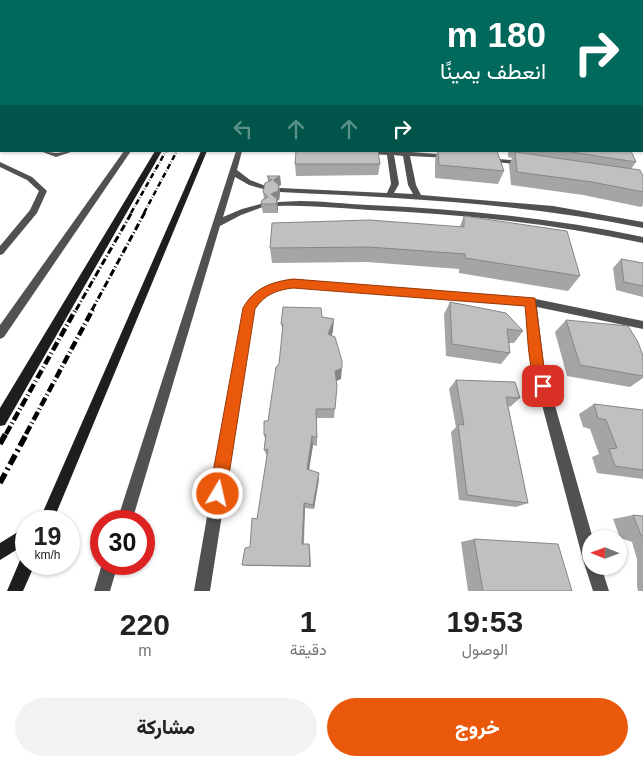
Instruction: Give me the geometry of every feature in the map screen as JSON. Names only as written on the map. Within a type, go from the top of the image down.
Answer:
[{"type":"main road","points":[[0,420],[158,152]]},
{"type":"main road","points":[[50,510],[204,152]]},
{"type":"main road","points":[[0,552],[15,542]]},
{"type":"main road","points":[[15,591],[22,575]]},
{"type":"street","points":[[45,152],[52,155],[66,152]]},
{"type":"street","points":[[0,334],[127,152]]},
{"type":"street","points":[[127,510],[239,152]]},
{"type":"street","points":[[367,152],[462,157]]},
{"type":"street","points":[[390,154],[395,181],[395,188],[390,194]]},
{"type":"street","points":[[406,154],[412,185],[418,196]]},
{"type":"street","points":[[481,159],[528,164]]},
{"type":"street","points":[[0,164],[28,178],[39,185],[43,191],[34,211],[0,252]]},
{"type":"street","points":[[232,170],[245,181],[266,188]]},
{"type":"street","points":[[280,190],[483,200],[544,208],[643,225]]},
{"type":"street","points":[[302,204],[304,190]]},
{"type":"street","points":[[278,204],[419,209],[486,215],[556,224],[643,240]]},
{"type":"street","points":[[215,225],[230,215],[247,208],[264,205]]},
{"type":"street","points":[[202,591],[246,320],[249,308],[256,298],[266,290],[279,285],[293,284],[531,302],[643,325]]},
{"type":"street","points":[[531,302],[538,367],[583,530]]},
{"type":"street","points":[[102,591],[107,575]]},
{"type":"street","points":[[596,575],[600,591]]},
{"type":"building","points":[[296,152],[378,152],[380,164],[295,164]]},
{"type":"building","points":[[438,152],[497,152],[504,171],[439,165]]},
{"type":"building","points":[[515,152],[640,170],[643,176],[643,192],[592,182],[517,172]]},
{"type":"building","points":[[571,152],[631,152],[636,162]]},
{"type":"building","points":[[267,176],[280,176],[273,180],[279,185],[278,191],[271,194],[277,199],[276,204],[261,204],[262,200],[268,197],[263,192],[265,183],[272,180]]},
{"type":"building","points":[[464,216],[567,231],[580,276],[465,258],[465,254],[369,247],[270,248],[272,223],[369,220],[464,227]]},
{"type":"building","points":[[621,259],[643,263],[643,286],[624,282]]},
{"type":"building","points":[[450,302],[506,313],[523,331],[507,329],[510,353],[452,344]]},
{"type":"building","points":[[283,307],[321,308],[322,317],[334,319],[328,334],[335,337],[342,361],[342,368],[335,371],[337,386],[335,409],[316,409],[317,438],[312,436],[307,469],[319,473],[313,505],[304,503],[302,544],[309,544],[310,566],[242,565],[245,548],[250,547],[252,518],[257,519],[268,449],[264,450],[266,435],[264,435],[264,421],[268,421],[276,367],[279,364]]},
{"type":"building","points":[[566,320],[628,326],[638,342],[643,356],[643,376],[580,365]]},
{"type":"building","points":[[456,380],[515,382],[520,398],[506,397],[528,503],[467,495],[458,424],[464,425]]},
{"type":"building","points":[[594,404],[643,410],[643,470],[615,466],[609,449],[617,448],[606,420],[598,418]]},
{"type":"building","points":[[633,515],[643,516],[643,536],[641,535]]},
{"type":"building","points":[[474,539],[558,544],[572,591],[483,591]]},
{"type":"railway","points":[[131,213],[165,152]]},
{"type":"railway","points":[[144,213],[176,152]]},
{"type":"railway","points":[[76,310],[132,212]]},
{"type":"railway","points":[[92,310],[145,212]]},
{"type":"railway","points":[[6,434],[76,309]]},
{"type":"railway","points":[[26,434],[93,309]]},
{"type":"railway","points":[[0,444],[6,433]]},
{"type":"railway","points":[[0,483],[27,433]]},
{"type":"route","points":[[218,494],[249,308],[256,298],[266,290],[279,285],[293,284],[531,302],[538,367],[543,386]]}]
